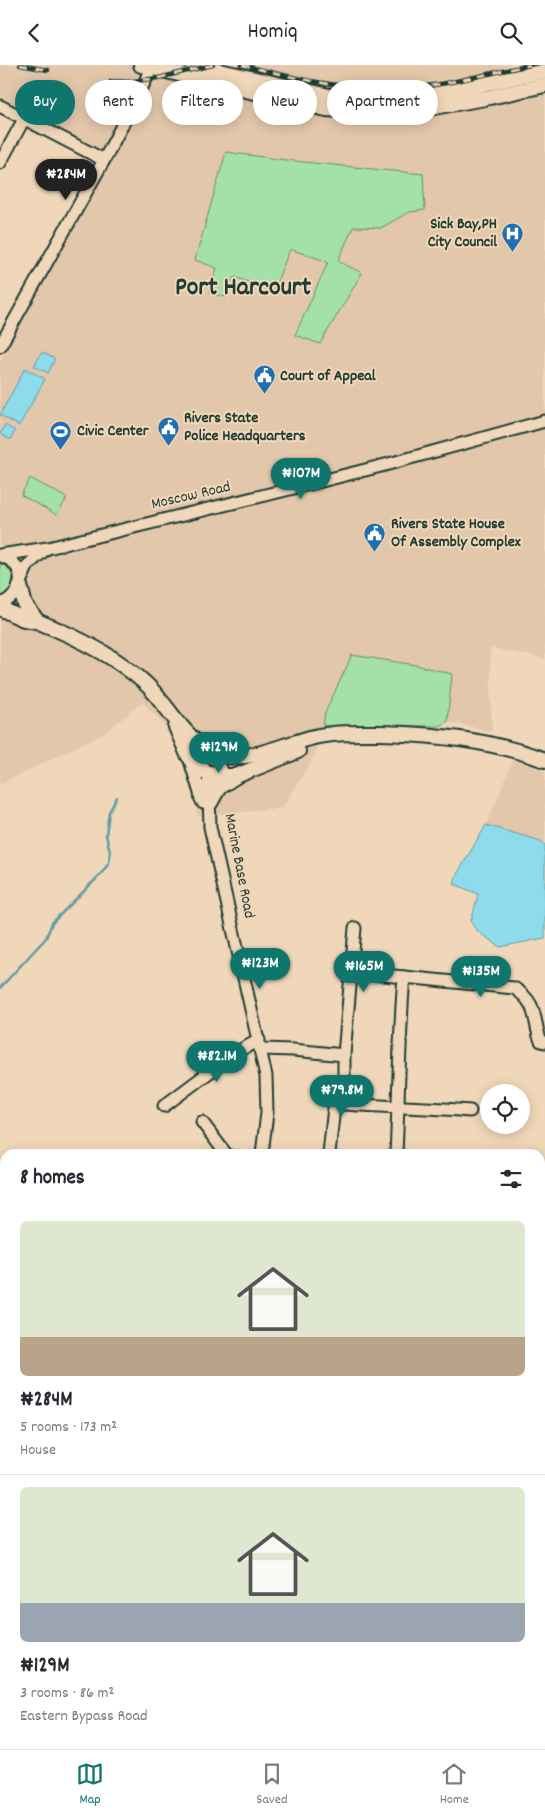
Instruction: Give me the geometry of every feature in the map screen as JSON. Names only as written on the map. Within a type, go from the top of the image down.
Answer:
[{"type":"main road","points":[[193,65],[338,98],[363,101],[417,98],[545,71]]},
{"type":"main road","points":[[146,66],[326,109],[382,113],[406,112],[545,85]]},
{"type":"main road","points":[[20,583],[21,597],[37,621]]},
{"type":"main road","points":[[0,608],[25,619],[37,621],[112,658],[147,685],[186,733],[200,744],[229,756],[247,756]]},
{"type":"main road","points":[[169,712],[188,755],[208,787]]},
{"type":"main road","points":[[208,787],[225,767],[247,756],[314,737],[348,732],[426,734],[458,738],[523,752],[545,759]]},
{"type":"main road","points":[[208,787],[219,787],[236,775],[298,751],[381,733]]},
{"type":"main road","points":[[208,787],[223,776],[236,775]]},
{"type":"street","points":[[0,346],[104,160],[146,66]]},
{"type":"street","points":[[0,106],[15,114]]},
{"type":"street","points":[[0,163],[21,125]]},
{"type":"street","points":[[36,125],[104,160]]},
{"type":"street","name":"Moscow Road","points":[[0,556],[48,548],[385,465],[545,421]]},
{"type":"street","name":"Moscow Road","points":[[0,604],[16,595],[28,565],[48,548]]},
{"type":"street","points":[[0,556],[14,563],[19,571],[20,583]]},
{"type":"street","points":[[186,733],[196,749],[208,787]]},
{"type":"street","points":[[188,755],[208,787]]},
{"type":"street","name":"Marine Base Road","points":[[208,787],[210,827],[266,1076],[267,1113],[263,1149]]},
{"type":"street","points":[[344,1105],[344,1055],[355,928]]},
{"type":"street","points":[[352,973],[514,989],[524,995],[532,1004],[539,1037],[541,1041],[545,1042]]},
{"type":"street","points":[[396,1149],[397,1085],[404,977]]},
{"type":"street","points":[[164,1106],[235,1053],[260,1045],[344,1055]]},
{"type":"street","points":[[330,1149],[334,1107],[336,1105],[414,1106],[470,1111]]},
{"type":"street","points":[[202,1121],[222,1149]]},
{"type":"shaded area","points":[[0,65],[545,65],[545,660],[490,648],[492,731],[447,722],[439,726],[324,726],[312,761],[282,808],[198,816],[180,754],[162,722],[143,702],[103,734],[0,784],[0,361],[112,159],[43,125],[75,125],[75,80],[15,80],[15,110],[0,101]]},
{"type":"shaded area","points":[[513,760],[545,771],[545,845],[541,841],[486,825]]},
{"type":"green space","points":[[226,152],[423,174],[425,210],[409,212],[381,228],[353,227],[338,261],[362,273],[320,344],[295,335],[328,262],[290,249],[274,289],[265,288],[234,277],[226,297],[209,293],[217,268],[195,260]]},
{"type":"green space","points":[[30,478],[67,498],[57,515],[21,495]]},
{"type":"green space","points":[[0,563],[6,566],[12,575],[12,585],[0,597]]},
{"type":"green space","points":[[352,655],[416,665],[452,674],[447,722],[439,726],[323,726],[325,713]]},
{"type":"water","points":[[42,352],[55,359],[48,373],[34,366]]},
{"type":"water","points":[[25,368],[45,379],[19,426],[0,415]]},
{"type":"water","points":[[5,425],[15,431],[10,440],[0,434]]},
{"type":"water","points":[[486,825],[541,841],[545,845],[545,938],[500,947],[477,931],[471,922],[478,894],[454,884],[456,876]]},
{"type":"waterway","points":[[0,988],[46,938],[52,923],[100,875],[109,863],[110,852],[106,835],[109,812],[117,797]]},
{"type":"railway","points":[[20,65],[48,70]]},
{"type":"railway","points":[[142,80],[213,65]]},
{"type":"railway","points":[[242,65],[335,85],[373,89],[427,86],[530,65]]},
{"type":"place","name":"Sick Bay,PH City Council","points":[[513,252]]},
{"type":"place","name":"Court of Appeal","points":[[264,395]]},
{"type":"place","name":"Rivers State Police Headquarters","points":[[168,446]]},
{"type":"place","name":"Civic Center","points":[[61,450]]},
{"type":"place","name":"Rivers State House Of Assembly Complex","points":[[375,552]]},
{"type":"district","name":"Port Harcourt","points":[[243,288]]}]
